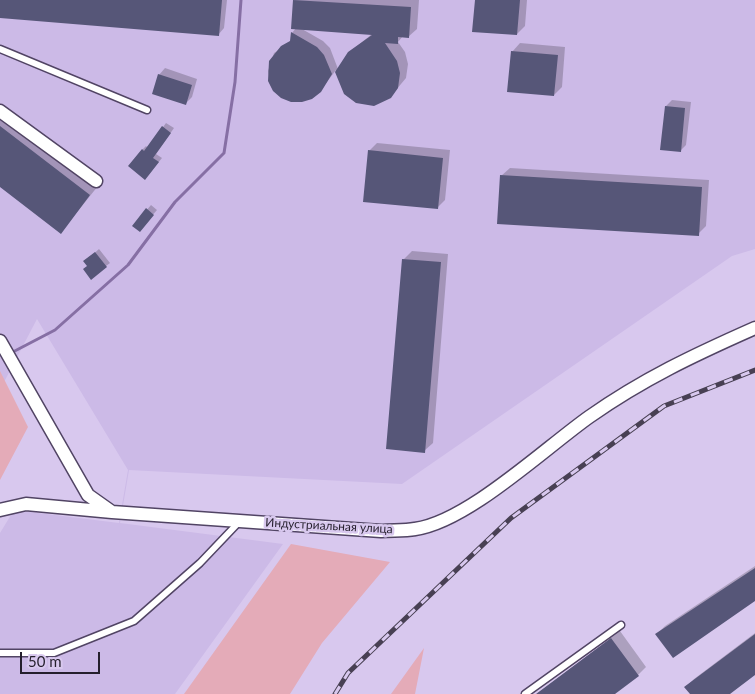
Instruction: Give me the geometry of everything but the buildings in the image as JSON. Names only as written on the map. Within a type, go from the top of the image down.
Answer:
[{"type":"street","points":[[0,111],[96,181]]},
{"type":"street","name":"Индустриальная улица","points":[[0,510],[26,504],[381,531],[416,529],[436,523],[467,508],[589,417],[643,382],[680,361],[755,328]]},
{"type":"street","points":[[2,345],[88,495],[112,512]]},
{"type":"lane","points":[[0,49],[147,110]]},
{"type":"lane","points":[[0,653],[54,653],[134,621],[200,563],[240,521]]},
{"type":"lane","points":[[525,694],[621,625]]},
{"type":"shaded area","points":[[0,0],[755,0],[755,249],[732,256],[402,484],[129,470],[120,523],[283,544],[175,694],[0,694],[0,533],[14,510],[119,523],[128,470],[37,319],[3,384],[0,381]]},
{"type":"shaded area","points":[[0,371],[28,427],[0,480]]},
{"type":"shaded area","points":[[291,544],[390,562],[322,643],[290,694],[184,694]]},
{"type":"shaded area","points":[[424,648],[415,694],[391,694]]},
{"type":"waterway","points":[[9,354],[55,330],[128,265],[175,202],[224,153],[235,82],[241,0]]},
{"type":"railway","points":[[335,694],[348,673],[511,518],[664,406],[755,370]]}]
